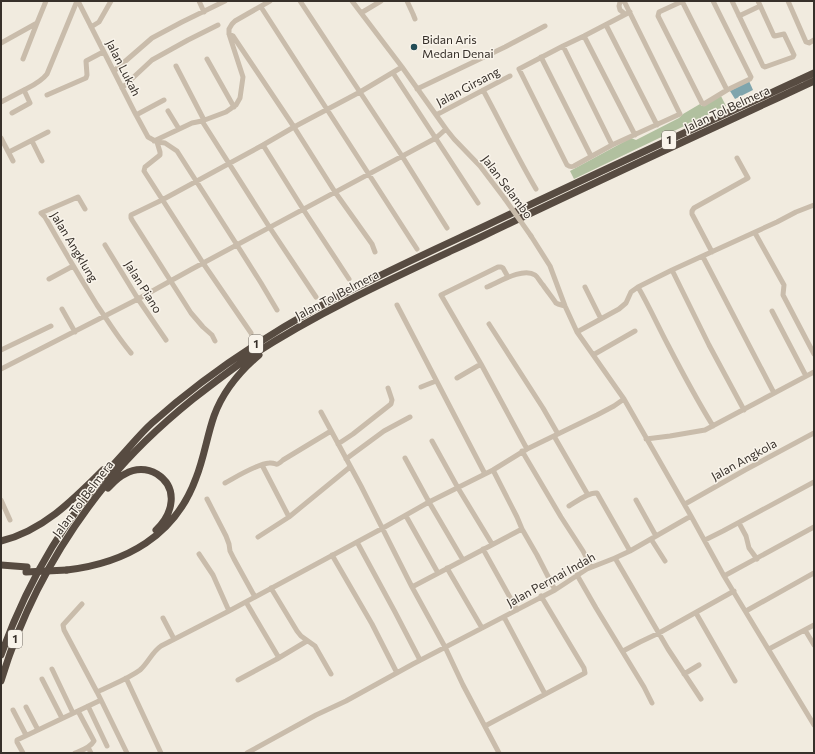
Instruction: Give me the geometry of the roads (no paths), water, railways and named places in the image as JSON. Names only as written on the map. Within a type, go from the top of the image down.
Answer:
[{"type":"highway","name":"Jalan Tol Belmera","points":[[1,655],[25,595],[57,538],[80,504],[105,473],[150,425],[175,403],[238,356],[279,330],[362,284],[814,73]]},
{"type":"highway","name":"Jalan Tol Belmera","points":[[1,681],[16,638],[33,598],[62,544],[82,515],[108,481],[134,453],[180,410],[213,383],[248,358],[282,337],[368,290],[814,81]]},
{"type":"highway","points":[[1,569],[27,570],[92,566],[126,555],[146,544],[167,525],[183,504],[196,479],[214,416],[228,388],[244,368],[282,337]]},
{"type":"highway","points":[[1,541],[29,531],[53,516],[87,486],[122,450],[139,436]]},
{"type":"highway","points":[[67,568],[108,558],[138,545],[164,522],[170,507],[170,492],[163,478],[151,470],[134,470],[124,474],[116,480],[82,515]]},
{"type":"highway","points":[[1,565],[27,570]]},
{"type":"street","points":[[22,59],[46,1]]},
{"type":"street","points":[[1,102],[44,79],[78,1]]},
{"type":"street","name":"Jalan Lukah","points":[[78,1],[148,137],[156,141]]},
{"type":"street","points":[[91,27],[99,22],[111,1]]},
{"type":"street","points":[[199,1],[204,12]]},
{"type":"street","points":[[156,141],[192,123],[226,112],[238,103],[243,77],[229,34],[229,29],[235,21],[270,1]]},
{"type":"street","points":[[300,1],[402,156],[447,228]]},
{"type":"street","name":"Jalan Selambo","points":[[352,1],[402,67],[454,140],[480,166],[506,199],[531,236],[550,266],[565,306],[577,332],[624,399],[692,516],[724,576],[814,725]]},
{"type":"street","points":[[361,13],[381,1]]},
{"type":"street","points":[[407,1],[415,18]]},
{"type":"street","points":[[623,1],[627,13],[681,113],[680,115],[634,135],[571,167],[567,165],[519,69],[627,13]]},
{"type":"street","points":[[713,1],[751,77],[750,79],[727,90],[704,104],[702,103],[658,16],[659,12],[682,1],[727,90]]},
{"type":"street","points":[[732,1],[739,16],[764,67],[793,56],[794,53],[784,34],[774,36],[759,4],[739,16]]},
{"type":"street","points":[[788,1],[806,42],[809,43],[814,40]]},
{"type":"street","points":[[114,71],[152,38],[223,2]]},
{"type":"street","points":[[261,7],[418,249]]},
{"type":"street","points":[[1,43],[37,23]]},
{"type":"street","points":[[122,88],[152,60],[218,25]]},
{"type":"street","points":[[606,25],[657,125]]},
{"type":"street","points":[[417,89],[545,26]]},
{"type":"street","points":[[229,34],[233,36],[376,252]]},
{"type":"street","points":[[584,36],[634,135]]},
{"type":"street","points":[[563,46],[612,146]]},
{"type":"street","points":[[47,95],[86,78],[86,61],[103,52]]},
{"type":"street","points":[[541,57],[591,156]]},
{"type":"street","points":[[207,59],[234,107]]},
{"type":"street","points":[[176,66],[203,120],[228,163],[316,297]]},
{"type":"street","points":[[215,341],[212,335],[195,318],[170,281],[131,218],[131,215],[162,200],[263,145],[360,92],[402,67]]},
{"type":"street","points":[[393,72],[478,203]]},
{"type":"street","name":"Jalan Girsang","points":[[436,115],[510,76]]},
{"type":"street","points":[[12,113],[30,102],[24,90]]},
{"type":"street","points":[[483,90],[522,166],[536,189]]},
{"type":"street","points":[[136,115],[164,100]]},
{"type":"street","points":[[168,111],[179,129]]},
{"type":"street","points":[[1,369],[105,317],[436,138],[446,129]]},
{"type":"street","points":[[9,152],[48,132]]},
{"type":"street","points":[[1,138],[13,161]]},
{"type":"street","points":[[32,141],[42,161]]},
{"type":"street","points":[[156,141],[165,143],[177,151],[277,310]]},
{"type":"street","points":[[156,141],[160,155],[145,167],[145,173],[203,263],[251,333]]},
{"type":"street","points":[[263,145],[349,279]]},
{"type":"street","points":[[712,252],[692,214],[692,211],[694,208],[748,178],[737,158]]},
{"type":"street","name":"Jalan Angklung","points":[[85,209],[79,198],[77,198],[41,213],[45,217],[73,266],[105,317],[122,343],[131,353]]},
{"type":"street","points":[[577,332],[619,309],[624,304],[631,292],[638,287],[755,233],[796,212],[814,205]]},
{"type":"street","points":[[755,233],[784,285],[783,295],[814,354]]},
{"type":"street","name":"Jalan Piano","points":[[105,245],[138,299],[166,340]]},
{"type":"street","points":[[703,257],[774,394]]},
{"type":"street","points":[[49,279],[73,266]]},
{"type":"street","points":[[508,277],[503,268],[498,267],[441,295],[481,364],[561,517],[583,551],[591,567]]},
{"type":"street","points":[[672,270],[709,345],[744,410]]},
{"type":"street","points":[[487,287],[508,277],[523,273],[531,273],[536,276],[556,303],[565,306]]},
{"type":"street","points":[[585,287],[600,319]]},
{"type":"street","points":[[638,287],[698,402],[713,426]]},
{"type":"street","points":[[397,305],[485,474]]},
{"type":"street","points":[[62,309],[75,332]]},
{"type":"street","points":[[772,311],[806,376]]},
{"type":"street","points":[[489,324],[544,408],[556,435],[588,495]]},
{"type":"street","points":[[1,350],[51,326]]},
{"type":"street","points":[[593,355],[635,331]]},
{"type":"street","points":[[457,378],[481,364]]},
{"type":"street","points":[[646,439],[700,431],[713,426],[814,372]]},
{"type":"street","points":[[421,387],[436,381]]},
{"type":"street","points":[[338,444],[392,404],[388,388]]},
{"type":"street","points":[[97,692],[136,673],[156,650],[174,639],[246,602],[406,516],[429,502],[493,470],[525,450],[597,415],[624,399]]},
{"type":"street","points":[[321,412],[357,478],[499,753]]},
{"type":"street","points":[[346,459],[384,432],[410,417]]},
{"type":"street","points":[[225,483],[253,468],[270,463],[276,465],[331,432]]},
{"type":"street","name":"Jalan Angkola","points":[[685,504],[745,470],[814,434]]},
{"type":"street","points":[[432,441],[492,544]]},
{"type":"street","points":[[405,458],[463,560]]},
{"type":"street","points":[[262,465],[289,517]]},
{"type":"street","points":[[258,536],[289,517],[350,467]]},
{"type":"street","points":[[493,470],[522,529],[555,590]]},
{"type":"street","points":[[705,540],[814,482]]},
{"type":"street","points":[[568,506],[594,492],[597,493],[630,551]]},
{"type":"street","points":[[207,499],[226,536],[230,551],[255,597]]},
{"type":"street","points":[[1,500],[10,520]]},
{"type":"street","points":[[636,500],[656,536]]},
{"type":"street","points":[[406,516],[438,573]]},
{"type":"street","name":"Jalan Permai Indah","points":[[247,753],[316,715],[555,590],[591,567],[630,551],[692,516]]},
{"type":"street","points":[[739,523],[746,536],[749,548],[757,559]]},
{"type":"street","points":[[724,576],[814,527]]},
{"type":"street","points":[[412,587],[522,529]]},
{"type":"street","points":[[651,539],[665,561]]},
{"type":"street","points":[[357,542],[420,660]]},
{"type":"street","points":[[483,549],[517,610]]},
{"type":"street","points":[[200,554],[213,575],[229,611]]},
{"type":"street","points":[[332,555],[372,624],[397,673]]},
{"type":"street","points":[[615,558],[668,649],[701,699]]},
{"type":"street","points":[[447,568],[482,628]]},
{"type":"street","points":[[746,611],[814,573]]},
{"type":"street","points":[[577,575],[652,703]]},
{"type":"street","points":[[271,588],[297,631],[301,636],[315,646],[331,674]]},
{"type":"street","points":[[623,652],[734,591]]},
{"type":"street","points":[[486,726],[584,674],[585,671],[541,596]]},
{"type":"street","points":[[246,602],[279,658]]},
{"type":"street","points":[[82,604],[63,625],[63,627],[127,753]]},
{"type":"street","points":[[696,613],[735,681]]},
{"type":"street","points":[[504,617],[545,694]]},
{"type":"street","points":[[163,618],[174,639]]},
{"type":"street","points":[[769,649],[814,625]]},
{"type":"street","points":[[805,630],[814,645]]},
{"type":"street","points":[[238,680],[307,641]]},
{"type":"street","points":[[684,674],[699,665]]},
{"type":"street","points":[[52,669],[75,712],[94,741],[88,747],[76,753]]},
{"type":"street","points":[[126,678],[161,753]]},
{"type":"street","points":[[42,680],[62,718]]},
{"type":"street","points":[[23,753],[17,740],[101,700]]},
{"type":"street","points":[[88,706],[107,746]]},
{"type":"street","points":[[26,707],[38,730]]},
{"type":"street","points":[[14,710],[26,735]]},
{"type":"street","points":[[88,747],[91,753]]},
{"type":"water","points":[[749,81],[753,90],[735,99],[730,91]]},
{"type":"place","name":"Bidan Aris Medan Denai","points":[[414,47]]}]
